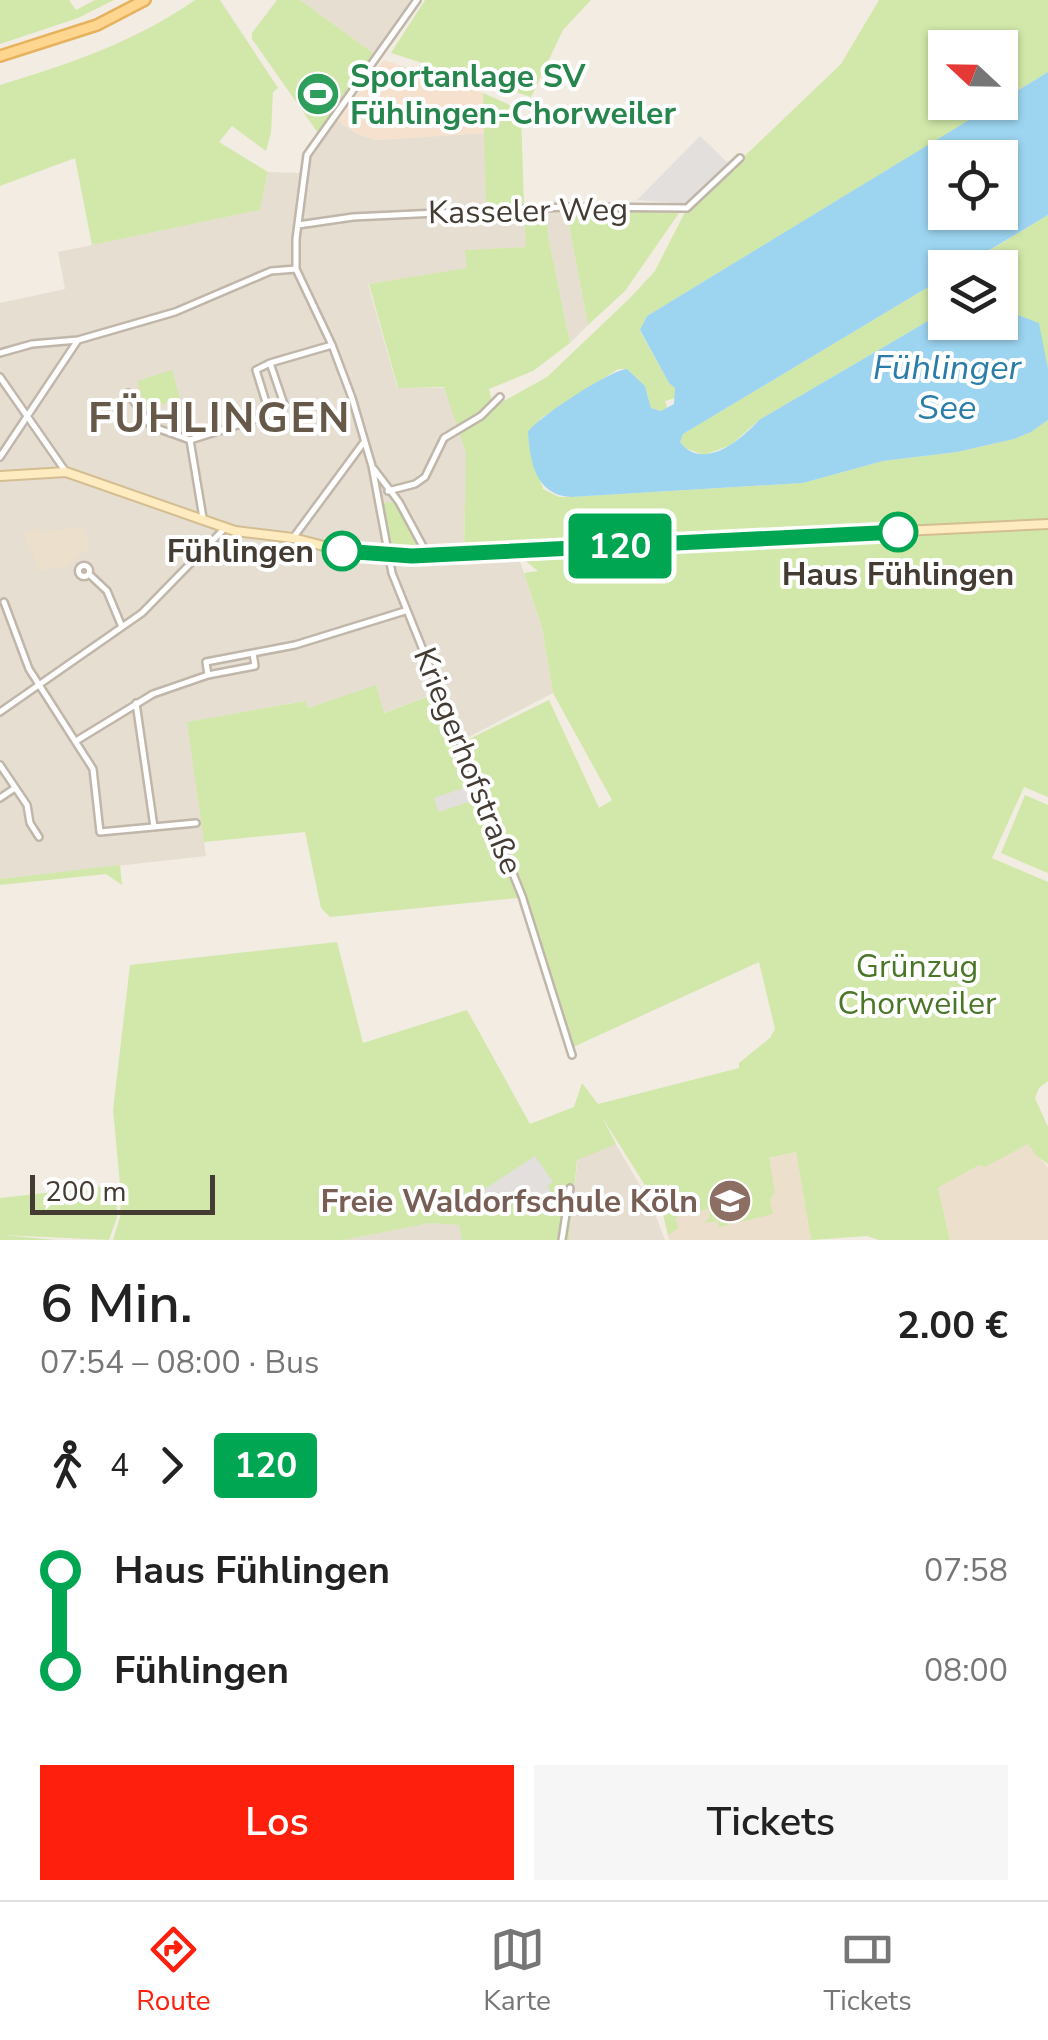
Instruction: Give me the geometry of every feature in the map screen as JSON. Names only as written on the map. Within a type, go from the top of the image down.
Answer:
[{"type":"main road","points":[[0,56],[97,25],[145,0]]},
{"type":"main road","points":[[0,476],[66,472],[226,528],[387,556],[1048,524]]},
{"type":"street","name":"Kriegerhofstraße","points":[[417,0],[307,155],[296,269],[332,345],[372,466],[387,556],[522,896],[572,1055]]},
{"type":"street","name":"Kasseler Weg","points":[[298,225],[354,217],[565,207],[687,208],[740,158]]},
{"type":"street","points":[[0,353],[32,344],[108,334],[176,312],[270,271],[296,269]]},
{"type":"street","points":[[0,457],[78,340]]},
{"type":"street","points":[[270,415],[256,370],[332,345]]},
{"type":"street","points":[[128,394],[154,429],[190,440],[284,409],[270,363]]},
{"type":"street","points":[[0,377],[66,472]]},
{"type":"street","points":[[388,491],[420,482],[444,438],[481,416],[500,397]]},
{"type":"street","points":[[190,440],[204,521]]},
{"type":"street","points":[[293,538],[364,442]]},
{"type":"street","name":"Kriegerhofstraße","points":[[372,466],[399,502],[428,555]]},
{"type":"street","points":[[0,712],[142,613],[226,528]]},
{"type":"street","points":[[88,574],[107,591],[122,627]]},
{"type":"street","points":[[4,602],[39,686],[94,769],[100,832],[196,824]]},
{"type":"street","points":[[208,674],[206,662],[295,645],[406,610]]},
{"type":"street","points":[[76,741],[153,694],[208,674],[254,666],[253,653]]},
{"type":"street","points":[[136,703],[154,827]]},
{"type":"street","points":[[0,765],[27,806],[30,823],[39,837]]},
{"type":"street","points":[[0,798],[15,788]]},
{"type":"street","points":[[562,1240],[570,1188]]},
{"type":"shaded area","points":[[300,0],[412,0],[376,55]]},
{"type":"shaded area","points":[[384,60],[483,93],[485,133],[376,140],[355,133],[338,121]]},
{"type":"shaded area","points":[[331,116],[355,133],[376,140],[485,133],[486,206],[524,205],[527,247],[466,250],[468,269],[368,284],[397,387],[444,388],[467,447],[463,565],[520,561],[542,628],[553,693],[463,740],[443,691],[383,713],[376,686],[307,708],[304,701],[188,722],[206,856],[0,879],[0,303],[65,289],[58,252],[260,210],[268,172],[299,173],[306,147]]},
{"type":"shaded area","points":[[700,136],[730,165],[687,204],[637,200]]},
{"type":"shaded area","points":[[566,210],[588,325],[570,343],[548,236],[547,211]]},
{"type":"shaded area","points":[[83,526],[90,547],[67,566],[40,571],[23,533],[38,528],[40,533]]},
{"type":"shaded area","points":[[472,785],[477,799],[439,812],[434,798]]},
{"type":"shaded area","points":[[601,1119],[651,1204],[665,1240],[569,1240],[581,1127]]},
{"type":"shaded area","points":[[1029,1143],[1048,1168],[1048,1240],[950,1240],[938,1188]]},
{"type":"shaded area","name":"Freie Waldorfschule Köln","points":[[796,1152],[811,1240],[669,1240],[663,1214],[647,1187]]},
{"type":"shaded area","points":[[535,1156],[553,1182],[547,1186],[553,1195],[493,1204],[483,1190]]},
{"type":"shaded area","points":[[430,1223],[460,1225],[462,1240],[344,1240]]},
{"type":"green space","points":[[0,0],[69,0],[76,10],[95,0],[114,0],[78,18],[0,44]]},
{"type":"green space","points":[[195,0],[220,0],[278,88],[273,92],[266,151],[232,126],[219,142],[268,172],[260,210],[92,245],[75,158],[0,186],[0,85],[125,40]]},
{"type":"green space","name":"Sportanlage SV Fühlingen-Chorweiler","points":[[277,0],[300,0],[376,55],[318,133],[252,39],[252,33]]},
{"type":"green space","points":[[425,0],[591,0],[563,30],[531,97],[391,53]]},
{"type":"green space","name":"Grünzug Chorweiler","points":[[879,0],[1048,0],[1048,72],[1018,90],[1018,30],[928,30],[928,120],[970,120],[937,140],[928,140],[928,145],[647,316],[640,331],[675,388],[675,398],[665,401],[667,408],[651,408],[645,386],[627,369],[618,369],[540,419],[529,445],[543,489],[559,497],[571,497],[803,483],[883,461],[957,452],[1014,439],[1048,420],[1048,797],[1024,787],[992,858],[1048,882],[1048,1081],[1035,1098],[1048,1127],[1048,1164],[1028,1144],[938,1188],[950,1240],[879,1240],[867,1236],[811,1240],[796,1152],[769,1158],[775,1192],[770,1200],[773,1214],[740,1222],[734,1219],[719,1227],[718,1221],[704,1223],[710,1217],[709,1209],[684,1213],[675,1219],[679,1228],[668,1235],[663,1214],[602,1117],[616,1144],[577,1160],[569,1240],[462,1240],[459,1225],[430,1223],[344,1240],[113,1240],[121,1195],[113,1110],[130,965],[337,942],[363,1043],[467,1010],[530,1124],[574,1107],[582,1083],[598,1104],[739,1068],[739,1063],[770,1038],[775,1029],[759,962],[571,1048],[522,891],[461,743],[549,700],[599,808],[612,800],[553,693],[542,628],[524,573],[538,571],[510,549],[464,553],[466,453],[444,387],[398,388],[369,284],[467,268],[465,250],[526,247],[524,212],[547,211],[548,236],[570,343],[533,371],[489,389],[493,407],[547,377],[630,298],[655,271],[684,214],[841,64]]},
{"type":"green space","points":[[483,93],[521,110],[524,205],[486,207]]},
{"type":"green space","points":[[566,210],[679,213],[625,291],[588,325]]},
{"type":"green space","points":[[1048,215],[1048,369],[1036,328],[1018,316],[1018,250],[991,250]]},
{"type":"green space","points":[[928,287],[928,321],[759,420],[731,445],[704,455],[685,448],[680,442],[683,434]]},
{"type":"green space","points":[[172,370],[180,399],[146,409],[137,381]]},
{"type":"green space","points":[[383,503],[398,506],[419,546],[417,549],[397,550],[388,537]]},
{"type":"green space","points":[[376,685],[384,713],[435,694],[490,820],[518,898],[330,917],[321,908],[305,832],[204,842],[187,722],[305,701],[308,708]]},
{"type":"green space","points":[[1025,795],[1048,805],[1048,873],[1001,853]]},
{"type":"green space","points":[[120,865],[122,885],[106,874],[0,885],[0,879]]},
{"type":"green space","points":[[116,1185],[117,1217],[109,1240],[3,1235],[56,1240],[0,1240],[0,1198]]},
{"type":"water","name":"Fühlinger See","points":[[1048,72],[1048,215],[989,250],[928,250],[928,287],[683,434],[680,442],[700,454],[721,450],[759,420],[928,321],[928,340],[1018,340],[1018,315],[1039,323],[1048,369],[1048,420],[1031,432],[957,452],[883,461],[803,483],[559,495],[543,484],[533,466],[528,432],[534,425],[591,386],[627,369],[645,386],[651,408],[661,411],[674,404],[675,388],[640,330],[647,316],[928,145],[928,230],[1018,230],[1018,140],[936,140],[969,120],[1018,120],[1018,90]]},
{"type":"bus line","name":"120","points":[[342,551],[412,556],[898,532]]},
{"type":"place","name":"Sportanlage SV Fühlingen-Chorweiler","points":[[318,94]]},
{"type":"place","name":"Haus Fühlingen","points":[[898,532]]},
{"type":"place","name":"Fühlingen","points":[[342,551]]},
{"type":"place","name":"Freie Waldorfschule Köln","points":[[730,1201]]},
{"type":"district","name":"FÜHLINGEN","points":[[220,418]]}]
